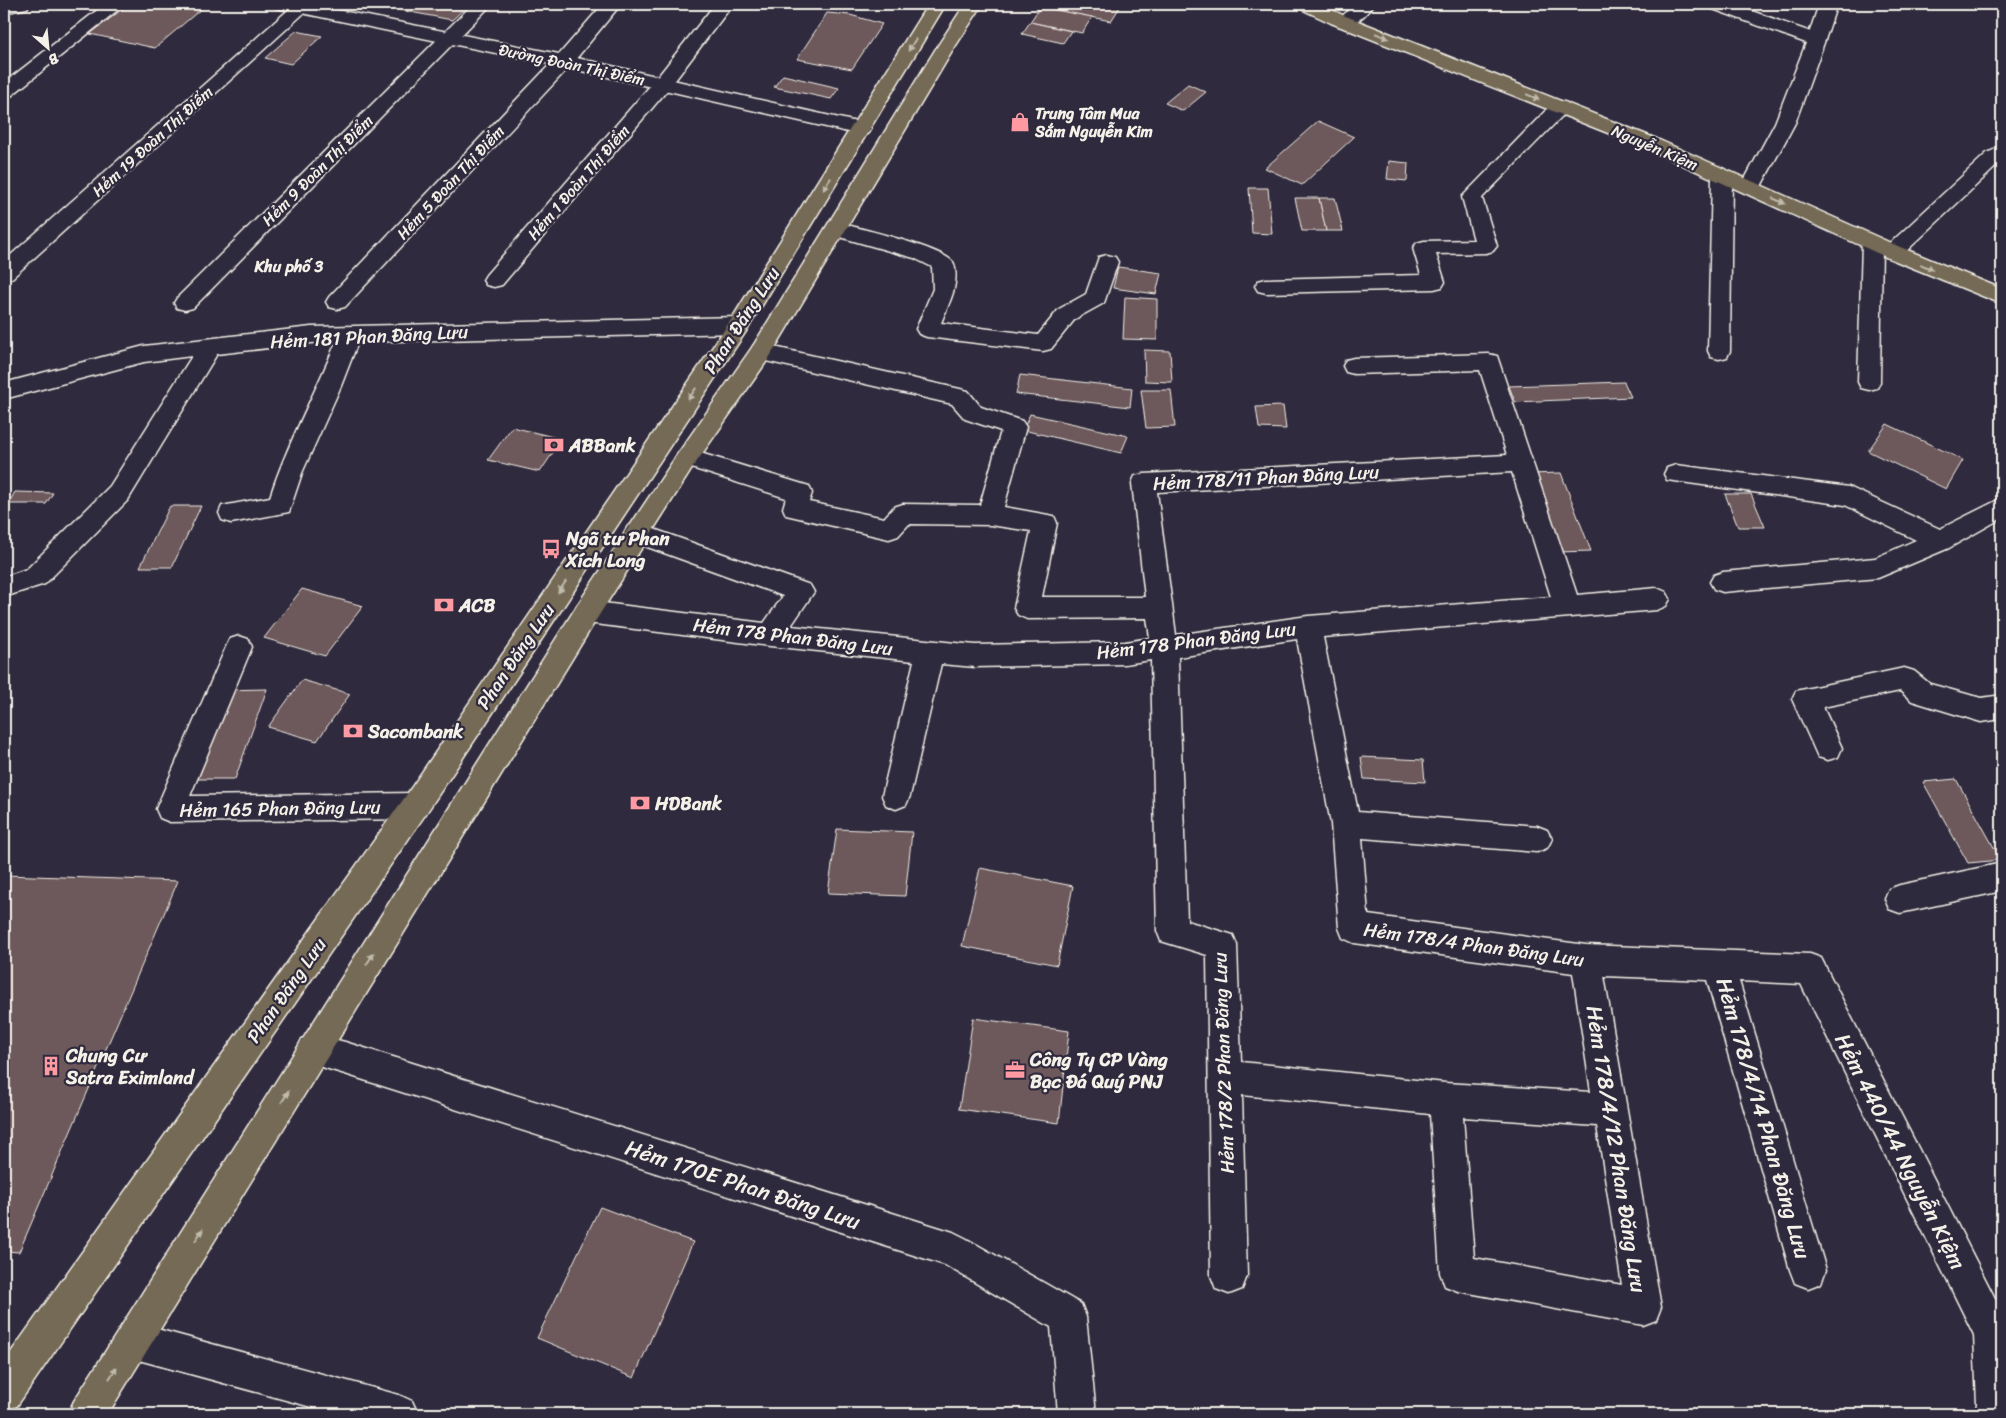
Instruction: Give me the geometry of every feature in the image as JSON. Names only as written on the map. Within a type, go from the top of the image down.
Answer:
[{"type":"main road","name":"Phan Đăng Lưu","points":[[4,1392],[414,806],[739,325],[937,4]]},
{"type":"main road","name":"Phan Đăng Lưu","points":[[87,1414],[135,1340],[637,533],[760,352],[939,58],[974,4]]},
{"type":"main road","name":"Nguyễn Kiệm","points":[[1304,4],[1650,143],[1872,243],[2002,297]]},
{"type":"street","points":[[4,8],[21,4]]},
{"type":"street","points":[[4,92],[116,4]]},
{"type":"street","name":"Hẻm 9 Đoàn Thị Điểm","points":[[185,302],[483,4]]},
{"type":"street","name":"Hẻm 5 Đoàn Thị Điểm","points":[[337,302],[564,61],[612,4]]},
{"type":"street","name":"Hẻm 1 Đoàn Thị Điểm","points":[[494,280],[663,84],[724,4]]},
{"type":"street","points":[[1345,22],[1365,4]]},
{"type":"street","points":[[1716,4],[1816,40]]},
{"type":"street","points":[[1750,188],[1786,123],[1828,4]]},
{"type":"street","name":"Đường Đoàn Thị Điểm","points":[[296,5],[564,61],[861,129]]},
{"type":"street","name":"Hẻm 19 Đoàn Thị Điểm","points":[[4,273],[296,5]]},
{"type":"street","points":[[1266,286],[1434,282],[1424,248],[1486,246],[1472,197],[1560,107]]},
{"type":"street","points":[[1893,252],[1994,157],[2002,152]]},
{"type":"street","points":[[1719,351],[1722,176]]},
{"type":"street","points":[[836,229],[921,252],[943,264],[944,289],[927,329],[946,332],[1043,343],[1067,314],[1096,298],[1107,262]]},
{"type":"street","points":[[1869,382],[1872,243]]},
{"type":"street","name":"Hẻm 181 Phan Đăng Lưu","points":[[4,391],[144,354],[311,335],[739,325]]},
{"type":"street","points":[[231,513],[280,505],[290,473],[330,386],[350,334]]},
{"type":"street","points":[[4,587],[36,577],[119,493],[209,348]]},
{"type":"street","points":[[760,352],[960,397],[973,413],[1014,427],[990,515]]},
{"type":"street","points":[[1354,366],[1489,362],[1567,605]]},
{"type":"street","points":[[687,458],[800,493],[795,508],[889,529],[903,514],[990,515],[1045,523],[1027,608],[1159,607]]},
{"type":"street","name":"Hẻm 178/11 Phan Đăng Lưu","points":[[1164,646],[1144,483],[1522,463]]},
{"type":"street","points":[[1676,474],[1849,496],[1940,541]]},
{"type":"street","points":[[1723,582],[1878,568],[1940,541],[2002,507]]},
{"type":"street","points":[[637,533],[801,592],[770,635]]},
{"type":"street","name":"Hẻm 178 Phan Đăng Lưu","points":[[588,612],[770,635],[975,656],[1116,653],[1308,626],[1657,599]]},
{"type":"street","name":"Hẻm 178/4 Phan Đăng Lưu","points":[[1308,626],[1346,824],[1354,928],[1586,960],[1810,969]]},
{"type":"street","name":"Hẻm 178/2 Phan Đăng Lưu","points":[[1164,646],[1172,931],[1222,945],[1230,1276]]},
{"type":"street","name":"Hẻm 165 Phan Đăng Lưu","points":[[239,647],[170,809],[414,806]]},
{"type":"street","points":[[896,796],[930,652]]},
{"type":"street","points":[[1828,748],[1806,699],[1904,679],[1922,693],[1981,710],[2002,707]]},
{"type":"street","points":[[1346,824],[1537,839]]},
{"type":"street","points":[[1900,898],[2002,877]]},
{"type":"street","name":"Hẻm 178/4/12 Phan Đăng Lưu","points":[[1445,1099],[1458,1273],[1643,1307],[1609,1110],[1586,960]]},
{"type":"street","name":"Hẻm 178/4/14 Phan Đăng Lưu","points":[[1719,966],[1808,1270]]},
{"type":"street","name":"Hẻm 440/44 Nguyễn Kiệm","points":[[1810,969],[1997,1331]]},
{"type":"street","name":"Hẻm 170E Phan Đăng Lưu","points":[[314,1050],[345,1058],[953,1250],[1068,1317],[1077,1414]]},
{"type":"street","points":[[1225,1077],[1445,1099],[1609,1110]]},
{"type":"street","points":[[1993,1414],[1996,1404],[1997,1331]]},
{"type":"street","points":[[135,1340],[171,1352],[349,1398],[399,1414]]},
{"type":"building","points":[[129,4],[172,4],[201,9],[155,48],[90,34]]},
{"type":"building","points":[[407,4],[446,4],[465,8],[452,20],[400,10]]},
{"type":"building","points":[[869,4],[895,4],[891,8]]},
{"type":"building","points":[[1042,4],[1104,4],[1120,7],[1111,21],[1040,7]]},
{"type":"building","points":[[1040,7],[1092,17],[1082,33],[1030,22]]},
{"type":"building","points":[[827,13],[850,15],[882,24],[852,69],[797,59]]},
{"type":"building","points":[[1030,22],[1071,31],[1063,43],[1022,34]]},
{"type":"building","points":[[296,31],[322,36],[291,64],[265,58]]},
{"type":"building","points":[[783,75],[839,88],[831,99],[774,87]]},
{"type":"building","points":[[1188,84],[1206,92],[1183,111],[1165,103]]},
{"type":"building","points":[[1318,121],[1354,137],[1302,185],[1265,168]]},
{"type":"building","points":[[1389,161],[1408,163],[1407,181],[1387,179]]},
{"type":"building","points":[[1249,188],[1268,188],[1272,234],[1252,233]]},
{"type":"building","points":[[1295,198],[1319,198],[1326,231],[1302,231]]},
{"type":"building","points":[[1319,198],[1335,198],[1343,231],[1326,231]]},
{"type":"building","points":[[1118,267],[1161,273],[1156,294],[1113,288]]},
{"type":"building","points":[[1125,297],[1157,299],[1157,340],[1123,339]]},
{"type":"building","points":[[1144,350],[1170,351],[1172,382],[1145,381]]},
{"type":"building","points":[[1020,375],[1132,388],[1130,407],[1016,394]]},
{"type":"building","points":[[1624,382],[1631,397],[1515,402],[1509,386]]},
{"type":"building","points":[[1141,390],[1171,390],[1175,427],[1146,428]]},
{"type":"building","points":[[1283,406],[1286,429],[1259,428],[1256,407]]},
{"type":"building","points":[[1030,414],[1128,436],[1121,453],[1023,430]]},
{"type":"building","points":[[1887,424],[1963,460],[1946,489],[1868,451]]},
{"type":"building","points":[[512,427],[562,439],[540,472],[488,460]]},
{"type":"building","points":[[1561,473],[1591,551],[1558,552],[1530,474]]},
{"type":"building","points":[[15,492],[53,493],[46,504],[8,504]]},
{"type":"building","points":[[1725,494],[1751,494],[1765,527],[1738,527]]},
{"type":"building","points":[[170,506],[201,506],[172,567],[140,567]]},
{"type":"building","points":[[302,589],[363,606],[325,656],[264,638]]},
{"type":"building","points":[[302,680],[350,694],[317,741],[268,727]]},
{"type":"building","points":[[267,689],[235,779],[189,779],[223,690]]},
{"type":"building","points":[[1361,757],[1423,760],[1425,782],[1364,779]]},
{"type":"building","points":[[1956,779],[2001,860],[1968,863],[1923,782]]},
{"type":"building","points":[[837,829],[912,832],[905,896],[828,893]]},
{"type":"building","points":[[980,868],[1073,886],[1057,965],[962,946]]},
{"type":"building","name":"Chung Cư Satra Eximland","points":[[4,875],[178,881],[19,1252],[4,1251]]},
{"type":"building","name":"Công Ty CP Vàng Bạc Đá Quý PNJ","points":[[973,1018],[1069,1031],[1059,1123],[959,1109]]},
{"type":"building","points":[[600,1207],[693,1242],[634,1378],[537,1338]]},
{"type":"place","name":"Trung Tâm Mua Sắm Nguyễn Kim","points":[[1020,122]]},
{"type":"place","name":"ABBank","points":[[554,445]]},
{"type":"place","name":"Ngã tư Phan Xích Long","points":[[551,549]]},
{"type":"place","name":"ACB","points":[[444,605]]},
{"type":"place","name":"Sacombank","points":[[353,731]]},
{"type":"place","name":"HDBank","points":[[640,803]]},
{"type":"place","name":"Chung Cư Satra Eximland","points":[[51,1066]]},
{"type":"place","name":"Công Ty CP Vàng Bạc Đá Quý PNJ","points":[[1015,1070]]},
{"type":"district","name":"Khu phố 3","points":[[289,266]]}]
